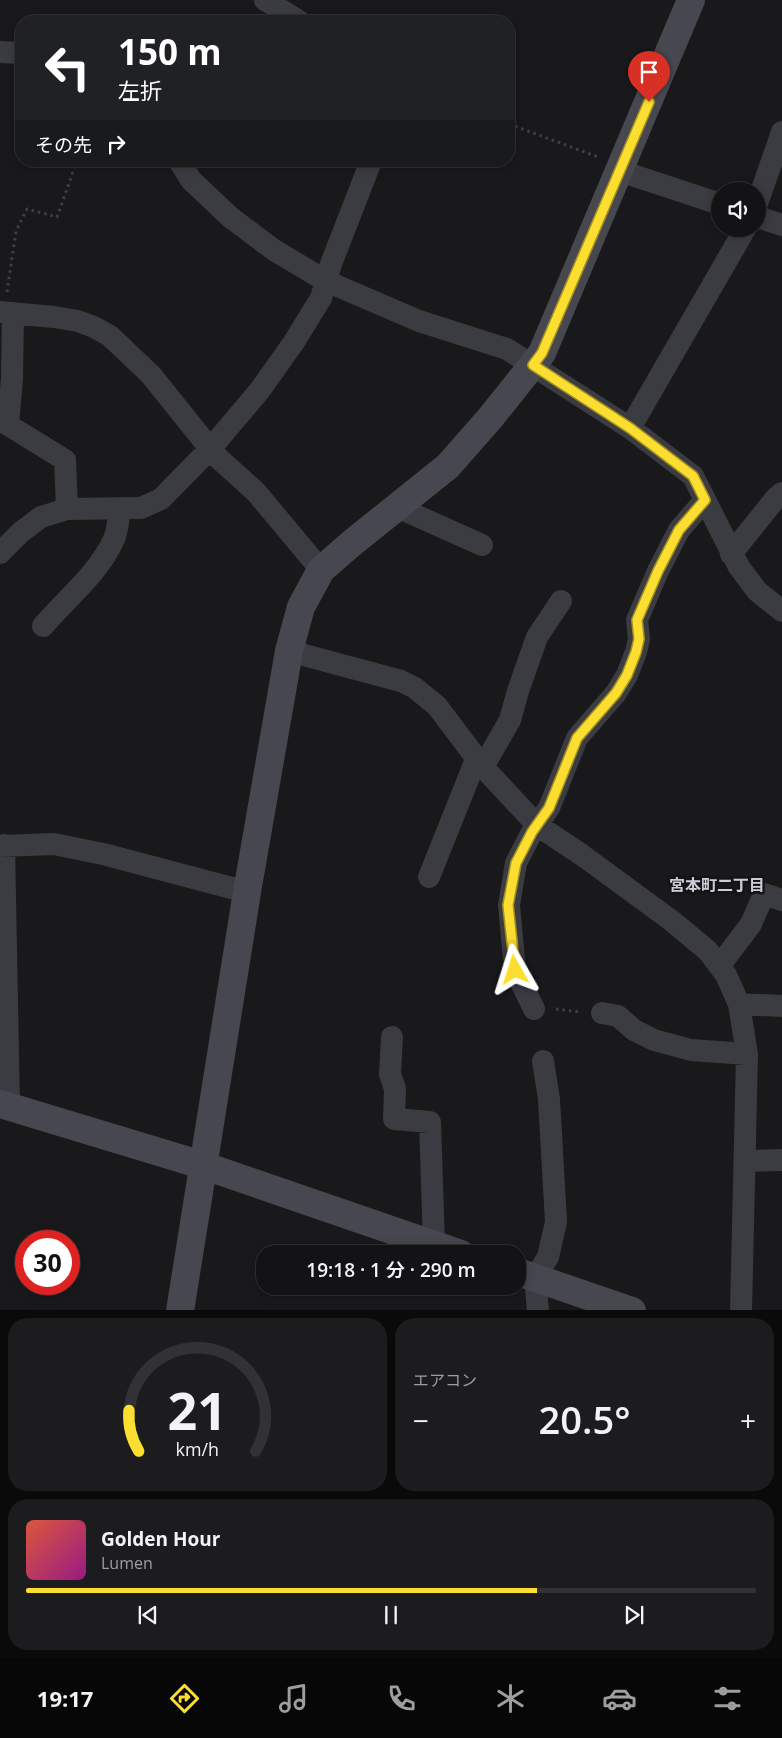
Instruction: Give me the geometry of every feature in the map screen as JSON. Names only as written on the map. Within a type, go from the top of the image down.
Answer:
[{"type":"street","points":[[265,0],[289,15]]},
{"type":"street","points":[[180,1310],[247,892],[289,651],[301,607],[321,570],[352,542],[448,466],[492,417],[542,353],[613,165],[691,0]]},
{"type":"street","points":[[0,52],[15,53]]},
{"type":"street","points":[[765,182],[782,132]]},
{"type":"street","points":[[613,165],[711,201]]},
{"type":"street","points":[[183,167],[191,180],[230,217],[274,250],[326,281],[419,321],[507,349],[630,428],[693,476],[731,554],[757,591],[782,611]]},
{"type":"street","points":[[0,553],[21,532],[41,517],[67,509],[141,508],[161,499],[211,448],[260,390],[294,342],[321,298],[368,167]]},
{"type":"street","points":[[766,220],[782,225]]},
{"type":"street","points":[[630,428],[740,237]]},
{"type":"street","points":[[67,509],[65,460],[8,425],[12,378],[6,312],[54,317],[78,322],[94,327],[110,336],[150,375],[216,456],[256,492],[321,570]]},
{"type":"street","points":[[731,554],[782,493]]},
{"type":"street","points":[[534,1009],[515,970],[508,905],[516,863],[549,808],[577,738],[616,693],[627,675],[638,645],[639,630],[637,620],[658,571],[679,530],[705,500]]},
{"type":"street","points":[[397,507],[482,545]]},
{"type":"street","points":[[43,626],[98,568],[115,538],[120,509]]},
{"type":"street","points":[[429,877],[480,762],[510,720],[537,638],[562,601]]},
{"type":"street","points":[[289,651],[401,681],[415,688],[437,706],[480,762],[537,826],[582,855],[672,921],[720,965],[739,1004],[747,1054],[746,1161],[741,1310]]},
{"type":"street","points":[[247,892],[103,854],[54,844],[2,845],[4,1105],[202,1165],[434,1245],[430,1122],[394,1119],[395,1089],[390,1074],[392,1037]]},
{"type":"street","points":[[720,965],[751,924],[764,894],[782,900]]},
{"type":"street","points":[[739,1004],[782,1006]]},
{"type":"street","points":[[602,1013],[618,1016],[634,1030],[654,1040],[691,1050],[747,1054]]},
{"type":"street","points":[[526,1275],[548,1257],[556,1222],[550,1099],[543,1061]]},
{"type":"street","points":[[746,1161],[782,1160]]},
{"type":"street","points":[[526,1275],[538,1310]]},
{"type":"street","points":[[526,1275],[632,1310]]},
{"type":"path","points":[[515,126],[613,165]]},
{"type":"path","points":[[6,312],[16,231],[27,208],[57,217],[75,167]]},
{"type":"district","name":"宮本町二丁目","points":[[717,885]]},
{"type":"route","points":[[515,970],[508,905],[516,863],[532,832],[549,808],[577,738],[616,693],[627,675],[639,639],[637,620],[658,571],[679,530],[705,500],[693,476],[630,428],[533,365],[542,353],[649,102]]}]
